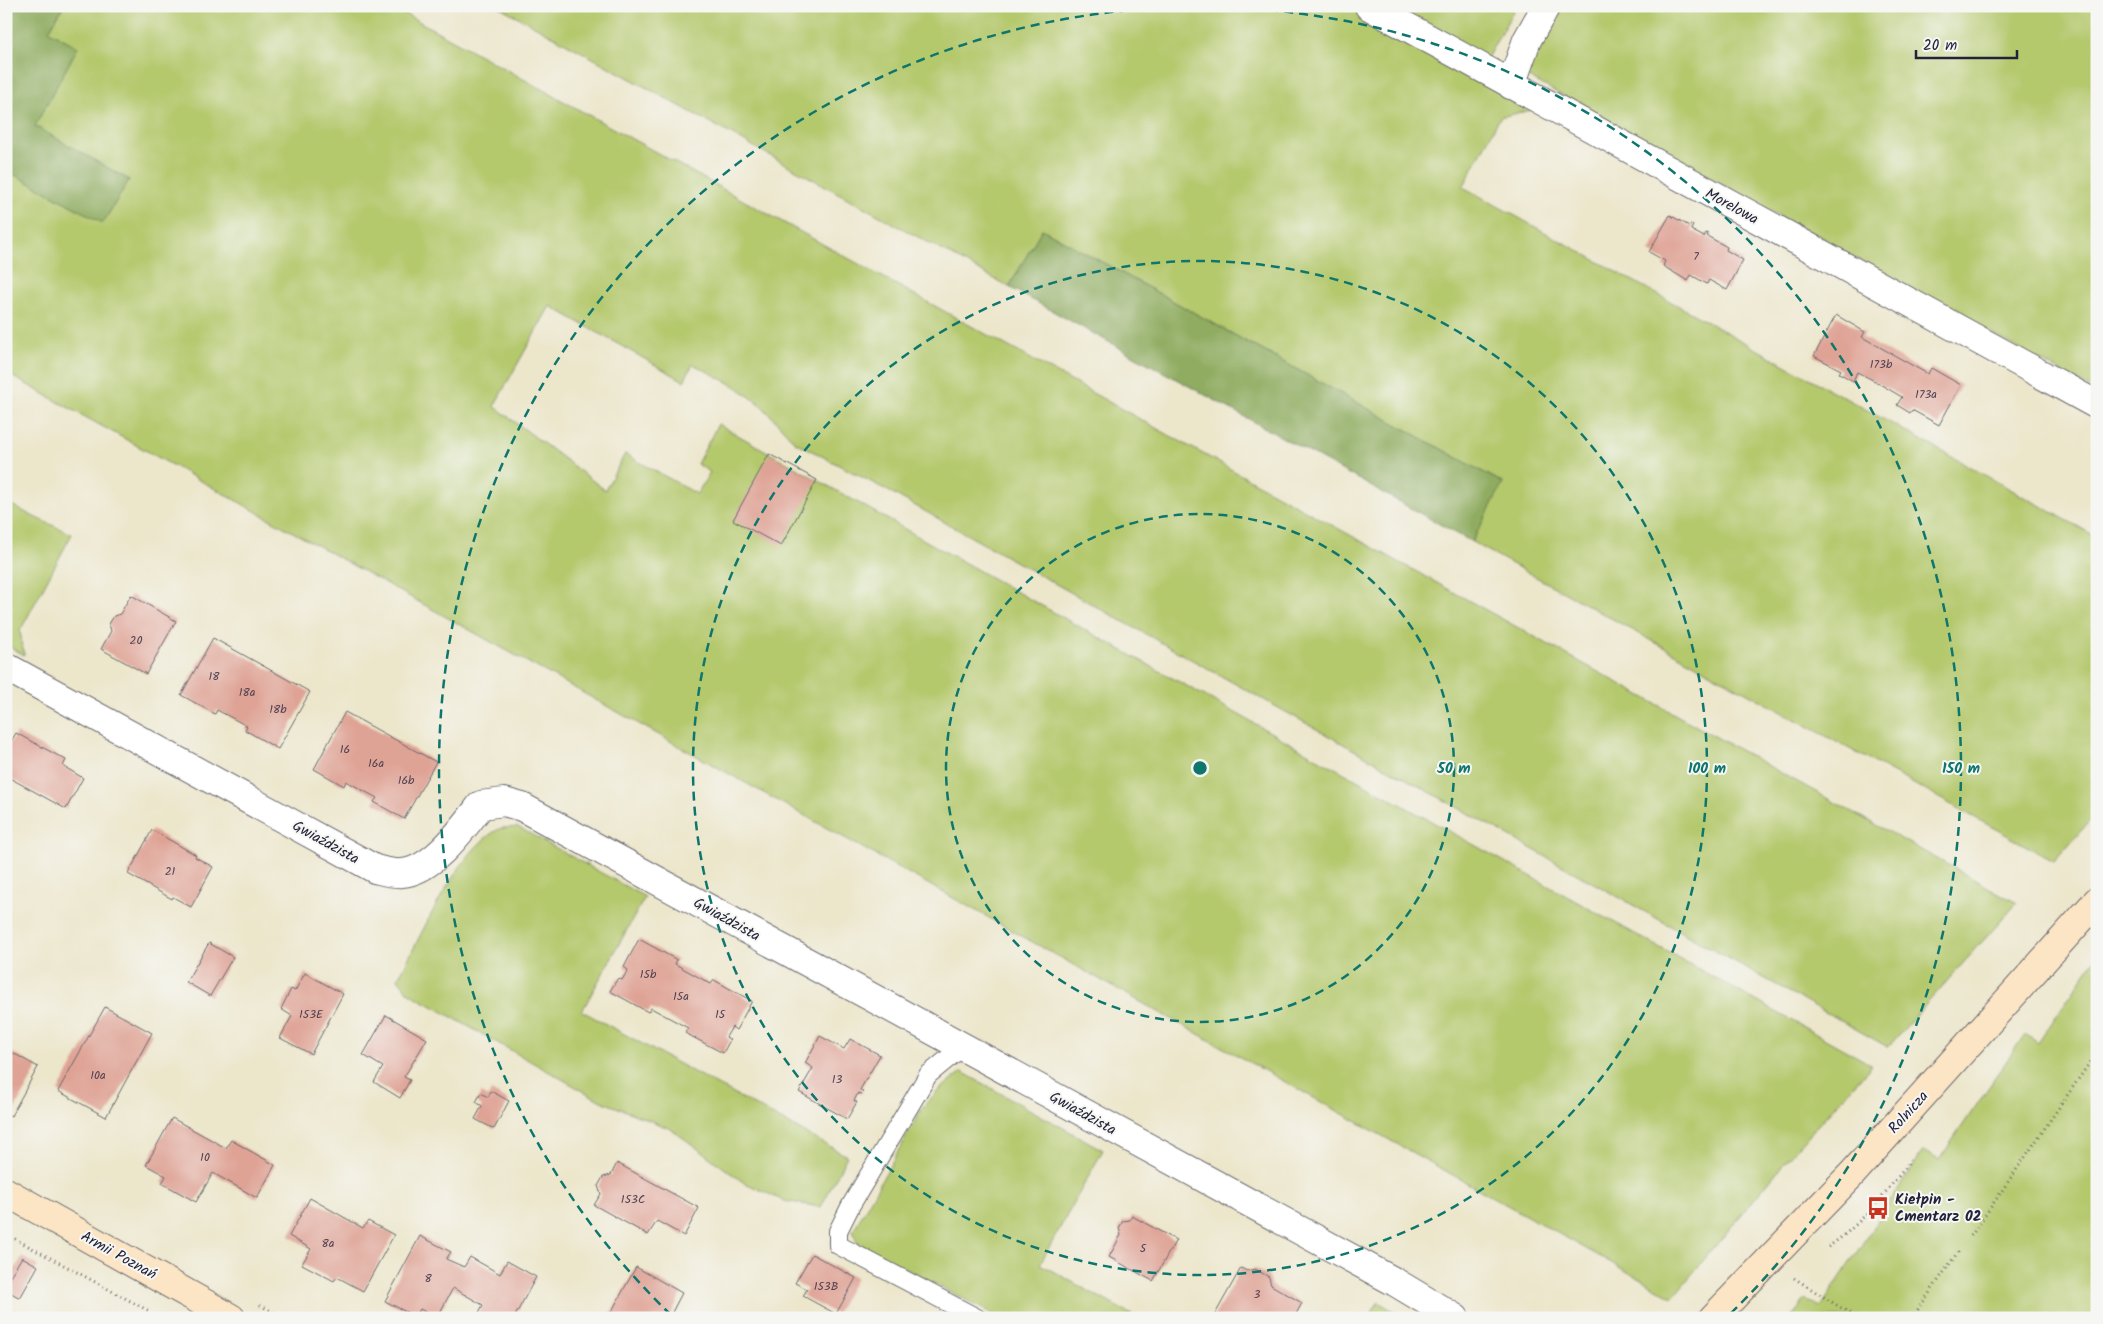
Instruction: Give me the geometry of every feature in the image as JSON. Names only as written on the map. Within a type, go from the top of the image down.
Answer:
[{"type":"street","name":"Morelowa","points":[[1369,6],[1510,85],[2097,405]]},
{"type":"street","points":[[1510,85],[1527,40],[1546,6]]},
{"type":"street","name":"Gwiaździsta","points":[[6,667],[375,869],[404,873],[426,866],[451,842],[482,805],[504,802],[522,807],[1395,1282],[1455,1318]]},
{"type":"street","name":"Rolnicza","points":[[1713,1318],[1864,1160],[2097,901]]},
{"type":"street","name":"Armii Poznań","points":[[6,1192],[231,1318]]},
{"type":"lane","points":[[962,1047],[928,1075],[851,1206],[838,1231],[838,1245],[977,1318]]},
{"type":"path","points":[[1971,1236],[2097,1052]]},
{"type":"path","points":[[6,1234],[153,1313]]},
{"type":"path","points":[[1912,1318],[1960,1249]]},
{"type":"path","points":[[1844,1310],[1857,1318]]},
{"type":"green space","points":[[6,6],[63,6],[49,31],[78,47],[35,126],[129,180],[103,223],[6,170]]},
{"type":"green space","points":[[63,6],[391,6],[2017,903],[1888,1047],[894,494],[795,442],[761,405],[735,386],[693,364],[684,381],[550,306],[494,406],[605,490],[625,454],[697,494],[710,472],[697,464],[718,424],[1015,591],[1872,1065],[1790,1156],[1673,1297],[6,373],[6,170],[103,223],[129,180],[34,126],[77,47],[49,31]]},
{"type":"green space","points":[[498,6],[1354,6],[1536,109],[1500,117],[1463,187],[2097,537],[2097,813],[2054,861],[1472,542],[1503,483],[1042,229],[1009,287]]},
{"type":"green space","points":[[1389,6],[1516,6],[1486,60]]},
{"type":"green space","points":[[1561,6],[2097,6],[2097,392],[1525,75]]},
{"type":"green space","points":[[1042,229],[1503,483],[1472,542],[1009,287]]},
{"type":"green space","points":[[6,502],[72,534],[20,631],[24,655],[6,645]]},
{"type":"green space","points":[[518,827],[645,897],[582,1011],[847,1156],[821,1207],[784,1201],[743,1182],[671,1129],[601,1101],[409,993],[398,979],[441,896],[455,874],[469,855],[484,840],[499,829]]},
{"type":"green space","points":[[2097,956],[2097,1318],[1791,1318],[1805,1300],[1821,1307],[1923,1151],[1939,1160],[2025,1034],[2038,1043]]},
{"type":"green space","points":[[962,1072],[1103,1150],[1040,1264],[1137,1318],[1000,1318],[857,1243],[853,1231],[924,1105]]},
{"type":"green space","points":[[1378,1302],[1406,1318],[1369,1318]]},
{"type":"building","points":[[1670,215],[1689,226],[1693,225],[1691,230],[1704,237],[1706,233],[1708,234],[1707,236],[1727,247],[1726,250],[1743,260],[1727,290],[1709,280],[1707,284],[1691,275],[1688,281],[1663,266],[1665,261],[1649,252]]},
{"type":"building","points":[[1836,315],[1865,332],[1862,337],[1917,368],[1928,374],[1931,368],[1961,385],[1939,425],[1912,410],[1910,413],[1897,405],[1902,397],[1871,379],[1857,372],[1853,381],[1839,373],[1841,370],[1814,356]]},
{"type":"building","points":[[769,454],[817,480],[781,546],[733,520]]},
{"type":"building","points":[[131,595],[176,621],[146,674],[101,649],[111,631],[109,624],[114,616],[120,614]]},
{"type":"building","points":[[213,638],[310,692],[278,749],[245,730],[247,726],[217,710],[215,714],[181,695]]},
{"type":"building","points":[[345,712],[436,762],[404,819],[374,802],[377,798],[346,781],[344,786],[314,769]]},
{"type":"building","points":[[16,733],[66,760],[63,766],[83,778],[66,809],[6,776],[6,750]]},
{"type":"building","points":[[152,830],[213,867],[191,907],[173,897],[172,899],[128,874]]},
{"type":"building","points":[[639,939],[677,960],[675,964],[711,984],[714,980],[752,1001],[736,1030],[732,1027],[726,1037],[730,1040],[723,1053],[685,1033],[688,1028],[651,1008],[648,1012],[610,991],[618,978],[622,980],[628,970],[624,967]]},
{"type":"building","points":[[209,943],[233,957],[210,996],[186,982]]},
{"type":"building","points":[[305,973],[343,994],[311,1054],[280,1038],[292,1016],[281,1009],[291,989],[295,991]]},
{"type":"building","points":[[105,1007],[152,1033],[106,1117],[58,1091]]},
{"type":"building","points":[[386,1015],[427,1039],[404,1077],[410,1080],[400,1098],[374,1082],[383,1067],[363,1055]]},
{"type":"building","points":[[820,1036],[844,1049],[850,1039],[880,1055],[860,1090],[863,1092],[861,1094],[858,1093],[854,1101],[857,1102],[847,1119],[799,1092],[813,1068],[805,1063]]},
{"type":"building","points":[[6,1049],[38,1067],[11,1116],[6,1113]]},
{"type":"building","points":[[491,1091],[509,1101],[494,1129],[475,1119],[482,1106],[476,1102],[481,1093],[488,1097]]},
{"type":"building","points":[[172,1118],[226,1148],[231,1140],[275,1165],[257,1198],[213,1173],[196,1202],[162,1183],[166,1176],[146,1165]]},
{"type":"building","points":[[617,1163],[699,1208],[684,1236],[657,1221],[648,1235],[594,1205],[601,1194],[598,1186],[603,1177],[611,1175]]},
{"type":"building","points":[[310,1198],[363,1228],[368,1221],[394,1235],[363,1291],[337,1277],[334,1281],[302,1264],[311,1249],[289,1236]]},
{"type":"building","points":[[1132,1216],[1176,1240],[1153,1281],[1109,1257],[1121,1235],[1119,1228],[1123,1221],[1130,1220]]},
{"type":"building","points":[[420,1236],[451,1252],[446,1259],[464,1267],[470,1257],[500,1274],[507,1261],[536,1277],[514,1318],[476,1318],[483,1305],[453,1288],[437,1318],[420,1309],[416,1317],[385,1301]]},
{"type":"building","points":[[812,1254],[856,1278],[836,1314],[803,1296],[807,1289],[795,1283]]},
{"type":"building","points":[[22,1257],[38,1266],[20,1298],[6,1290],[6,1283]]},
{"type":"building","points":[[636,1267],[682,1293],[669,1318],[608,1318]]},
{"type":"building","points":[[1241,1268],[1247,1271],[1255,1269],[1269,1277],[1271,1285],[1302,1303],[1294,1318],[1213,1318]]},
{"type":"place","name":"Kiełpin - Cmentarz 02","points":[[1878,1208]]}]
